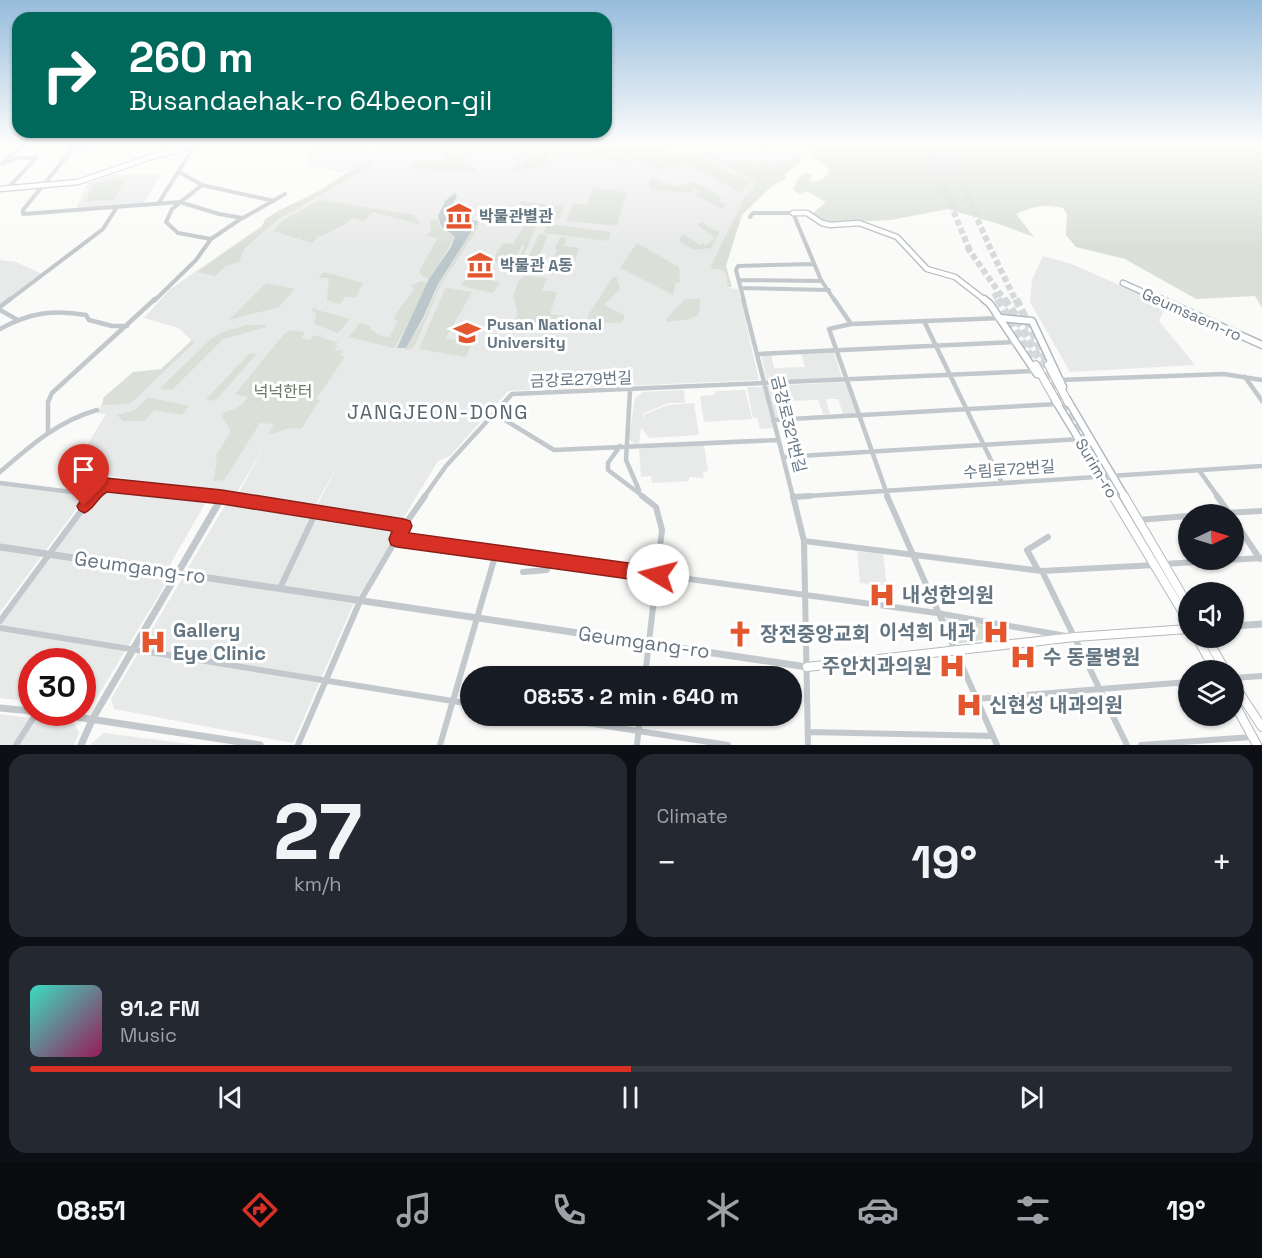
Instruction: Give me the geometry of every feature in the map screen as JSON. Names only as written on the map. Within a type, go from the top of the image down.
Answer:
[{"type":"highway","points":[[1048,364],[1069,404]]},
{"type":"highway","points":[[1035,368],[1058,404]]},
{"type":"main road","points":[[0,189],[85,180]]},
{"type":"main road","points":[[793,213],[807,213],[822,223],[830,225],[859,223],[897,237],[927,269],[955,277],[990,304],[1035,368]]},
{"type":"main road","name":"Geumsaem-ro","points":[[1123,283],[1262,345]]},
{"type":"main road","points":[[1001,318],[1032,321],[1058,380]]},
{"type":"main road","name":"Surim-ro","points":[[1058,404],[1178,604]]},
{"type":"main road","name":"Surim-ro","points":[[1069,404],[1178,588]]},
{"type":"main road","name":"Geumgang-ro","points":[[807,667],[1075,637],[1178,630]]},
{"type":"main road","points":[[1244,700],[1262,727]]},
{"type":"main road","points":[[1244,721],[1255,741]]},
{"type":"street","points":[[7,189],[16,180]]},
{"type":"street","points":[[45,180],[22,210],[23,214],[180,202],[219,214],[243,218]]},
{"type":"street","points":[[158,204],[174,180]]},
{"type":"street","points":[[193,180],[202,185],[274,201]]},
{"type":"street","points":[[202,185],[172,209],[166,222],[178,233],[211,239]]},
{"type":"street","points":[[48,432],[48,402],[52,393],[196,260],[211,239],[285,194]]},
{"type":"street","points":[[16,319],[0,308],[103,230],[117,207]]},
{"type":"street","points":[[750,217],[753,213],[793,213],[813,264],[851,324]]},
{"type":"street","points":[[813,264],[738,266],[736,270],[740,280],[822,281]]},
{"type":"street","name":"금강로321번길","points":[[740,280],[804,541],[808,745]]},
{"type":"street","points":[[742,288],[829,290]]},
{"type":"street","points":[[0,329],[16,319],[59,309],[87,315],[89,320],[112,326],[127,326]]},
{"type":"street","points":[[997,745],[885,491],[829,329],[851,324],[1001,318]]},
{"type":"street","points":[[924,321],[1002,483]]},
{"type":"street","points":[[757,354],[1017,342]]},
{"type":"street","name":"금강로279번길","points":[[298,745],[360,601],[404,526],[446,466],[512,394],[847,381],[1035,368]]},
{"type":"street","points":[[1058,380],[1224,374],[1262,380]]},
{"type":"street","points":[[1245,377],[1262,401]]},
{"type":"street","points":[[630,391],[622,446],[639,492]]},
{"type":"street","points":[[774,420],[1058,404]]},
{"type":"street","points":[[0,472],[48,432],[73,417],[97,410]]},
{"type":"street","points":[[495,414],[554,450],[778,440]]},
{"type":"street","points":[[783,457],[1080,439]]},
{"type":"street","points":[[622,446],[609,463],[608,470],[656,507],[662,530],[647,666]]},
{"type":"street","name":"수림로72번길","points":[[793,497],[1262,466]]},
{"type":"street","points":[[1199,470],[1222,504]]},
{"type":"street","points":[[0,483],[87,494],[106,485],[222,497],[317,510],[321,514],[404,526]]},
{"type":"street","points":[[0,621],[96,489]]},
{"type":"street","points":[[96,713],[222,497]]},
{"type":"street","points":[[280,588],[317,510]]},
{"type":"street","points":[[1244,513],[1262,511]]},
{"type":"street","points":[[1138,520],[1178,517]]},
{"type":"street","points":[[1244,535],[1261,559]]},
{"type":"street","points":[[1048,537],[1027,550],[1075,637],[1127,745]]},
{"type":"street","points":[[397,539],[937,613],[1075,637]]},
{"type":"street","points":[[804,541],[1040,571],[1155,565]]},
{"type":"street","name":"Geumgang-ro","points":[[0,547],[807,667]]},
{"type":"street","points":[[440,745],[496,553]]},
{"type":"street","points":[[1164,564],[1261,559]]},
{"type":"street","points":[[523,572],[547,570],[549,560]]},
{"type":"street","points":[[1244,625],[1262,624]]},
{"type":"street","points":[[0,628],[460,702]]},
{"type":"street","points":[[1244,677],[1262,676]]},
{"type":"street","points":[[976,699],[1178,683]]},
{"type":"street","points":[[0,708],[18,710]]},
{"type":"street","points":[[96,718],[260,745]]},
{"type":"street","points":[[16,745],[28,726]]},
{"type":"street","points":[[81,745],[89,726]]},
{"type":"street","points":[[606,726],[728,745]]},
{"type":"street","points":[[637,745],[639,726]]},
{"type":"street","points":[[808,732],[993,736]]},
{"type":"street","points":[[1141,745],[1255,741]]},
{"type":"shaded area","points":[[98,180],[157,180],[144,203],[76,209],[88,183]]},
{"type":"shaded area","name":"Pusan National University","points":[[336,180],[766,180],[741,215],[725,255],[723,268],[727,273],[729,288],[738,289],[759,380],[508,391],[450,456],[438,461],[401,522],[324,508],[318,504],[338,464],[316,504],[238,494],[268,440],[235,496],[72,470],[106,414],[97,413],[106,396],[161,371],[183,351],[191,340],[179,328],[144,318],[169,290],[277,215]]},
{"type":"shaded area","points":[[455,193],[457,197],[445,215],[449,224],[459,230],[466,228],[470,220],[478,221],[438,284],[406,348],[397,348],[429,279],[451,247],[455,237],[441,226],[438,216],[445,201]]},
{"type":"shaded area","points":[[1043,256],[1072,264],[1166,306],[1159,321],[1195,365],[1070,372],[1030,302],[1032,280]]},
{"type":"shaded area","points":[[0,260],[16,262],[40,273],[0,304]]},
{"type":"shaded area","points":[[833,351],[843,380],[768,384],[761,355],[771,354],[774,368],[805,367],[801,352]]},
{"type":"shaded area","points":[[846,382],[857,414],[843,414],[838,399],[826,399],[830,414],[823,414],[818,400],[787,401],[791,418],[775,419],[767,386]]},
{"type":"shaded area","points":[[747,387],[763,387],[773,428],[760,429],[757,418],[753,418]]},
{"type":"shaded area","points":[[684,390],[685,403],[669,403],[644,413],[642,423],[645,414],[668,405],[694,403],[699,435],[649,438],[641,427],[639,445],[629,439],[635,398],[643,392]]},
{"type":"shaded area","points":[[745,390],[752,419],[704,422],[700,396],[715,395],[715,391]]},
{"type":"shaded area","points":[[704,445],[708,471],[703,472],[704,478],[689,477],[689,481],[652,483],[651,476],[641,477],[639,449]]},
{"type":"shaded area","points":[[0,485],[82,496],[83,500],[0,612]]},
{"type":"shaded area","points":[[106,486],[207,500],[172,561],[166,583],[96,699],[96,648],[18,648],[18,700],[0,698],[0,625],[99,490]]},
{"type":"shaded area","points":[[227,502],[393,527],[395,530],[396,534],[352,607],[293,743],[114,709],[111,699]]},
{"type":"shaded area","points":[[857,551],[883,554],[887,586],[860,583]]},
{"type":"shaded area","points":[[0,714],[18,716],[18,726],[76,726],[79,733],[74,745],[0,745]]},
{"type":"shaded area","points":[[104,733],[197,745],[89,745]]},
{"type":"green space","points":[[125,180],[113,200],[86,201],[93,184]]},
{"type":"green space","points":[[337,180],[347,180],[277,220],[244,249],[239,262],[226,266],[215,276],[197,272],[262,227],[265,219],[324,189]]},
{"type":"green space","points":[[649,180],[658,180],[677,186],[692,181],[722,197],[718,201],[727,205],[723,209],[694,195],[700,192],[695,189],[689,193],[651,190]]},
{"type":"green space","points":[[717,180],[747,180],[751,182],[744,187],[743,193]]},
{"type":"green space","points":[[753,180],[784,180],[772,186],[742,215],[726,266],[732,287],[728,287],[723,270],[710,268],[744,198],[753,189]]},
{"type":"green space","points":[[797,180],[1262,180],[1262,308],[1255,296],[1196,299],[1125,259],[1076,247],[1066,235],[1067,214],[1063,208],[1039,206],[1016,214],[1034,237],[948,209],[891,220],[831,223],[812,214],[826,202],[806,191],[800,194],[793,190]]},
{"type":"green space","points":[[593,188],[627,192],[617,226],[566,221],[573,203],[587,205]]},
{"type":"green space","points":[[319,200],[414,215],[421,225],[373,212],[364,221],[352,218],[344,225],[320,237],[314,235],[318,237],[312,243],[301,240],[299,235],[299,239],[273,231],[282,221]]},
{"type":"green space","points":[[521,201],[564,206],[559,219],[515,214]]},
{"type":"green space","points":[[438,219],[440,227],[455,237],[429,279],[423,277],[419,271],[438,238],[427,236],[431,230],[430,220]]},
{"type":"green space","points":[[478,221],[480,222],[478,228],[441,284],[416,343],[412,349],[405,350],[424,319],[439,284]]},
{"type":"green space","points":[[526,222],[534,223],[536,228],[516,271],[514,270],[525,245],[522,245],[510,269],[501,267],[502,264],[492,261],[503,243],[513,244]]},
{"type":"green space","points":[[701,222],[720,231],[711,248],[694,250],[680,242],[683,234],[700,245],[703,243],[706,246],[715,238],[697,225]]},
{"type":"green space","points":[[548,224],[611,232],[608,241],[543,233]]},
{"type":"green space","points":[[539,234],[548,235],[534,269],[555,272],[555,274],[525,270],[524,266]]},
{"type":"green space","points":[[560,237],[567,238],[564,246],[579,248],[570,272],[547,269],[558,250],[555,249]]},
{"type":"green space","points":[[637,243],[679,267],[680,283],[676,283],[673,295],[620,268]]},
{"type":"green space","points":[[324,272],[363,283],[356,297],[345,297],[340,304],[327,300],[329,278],[318,278]]},
{"type":"green space","points":[[467,276],[500,282],[493,293],[461,286]]},
{"type":"green space","points":[[525,276],[547,278],[542,290],[557,292],[550,314],[569,317],[569,320],[574,322],[574,326],[518,329],[517,309],[513,296],[519,280]]},
{"type":"green space","points":[[613,277],[617,278],[620,289],[604,305],[624,315],[624,319],[620,323],[593,323],[588,318],[589,314]]},
{"type":"green space","points":[[421,281],[427,283],[412,318],[394,348],[349,337],[360,323],[371,326],[370,329],[381,336],[389,337],[398,321],[394,319],[396,313],[415,289],[410,286]]},
{"type":"green space","points":[[266,283],[295,289],[279,307],[229,320]]},
{"type":"green space","points":[[445,289],[472,292],[446,338],[472,343],[466,357],[419,349]]},
{"type":"green space","points":[[685,299],[700,299],[699,314],[691,319],[667,322],[667,318]]},
{"type":"green space","points":[[315,308],[350,319],[338,333],[314,324],[316,314],[311,310]]},
{"type":"green space","points":[[246,325],[265,325],[267,327],[223,339],[172,390],[162,389],[161,387],[212,338]]},
{"type":"green space","name":"넉넉한터","points":[[291,330],[305,332],[301,338],[310,340],[314,335],[339,343],[333,344],[338,346],[335,350],[343,351],[340,356],[345,357],[316,399],[320,400],[301,429],[286,429],[268,434],[274,424],[260,423],[224,480],[213,481],[217,461],[215,457],[230,433],[222,416],[246,400],[248,397],[235,394],[285,333]]},
{"type":"green space","points":[[191,341],[195,342],[133,401],[128,404],[103,405],[103,398],[133,372],[161,369]]},
{"type":"green space","points":[[250,353],[257,354],[215,401],[206,399]]},
{"type":"green space","points":[[147,398],[189,406],[182,415],[154,410],[145,421],[123,421],[117,415],[135,410]]},
{"type":"green space","points":[[944,618],[982,624],[988,639],[956,644]]},
{"type":"tunnel","points":[[940,180],[970,251]]},
{"type":"tunnel","points":[[960,180],[1016,301]]},
{"type":"tunnel","points":[[967,247],[1005,301]]},
{"type":"tunnel","points":[[994,293],[999,301]]},
{"type":"tunnel","points":[[998,299],[1035,364]]},
{"type":"tunnel","points":[[1004,299],[1096,462]]},
{"type":"tunnel","points":[[1016,299],[1048,364]]},
{"type":"place","name":"박물관별관","points":[[459,216]]},
{"type":"place","name":"박물관 A동","points":[[480,265]]},
{"type":"place","name":"Pusan National University","points":[[467,333]]},
{"type":"place","name":"내성한의원","points":[[882,595]]},
{"type":"place","name":"이석희 내과","points":[[996,632]]},
{"type":"place","name":"장전중앙교회","points":[[740,634]]},
{"type":"place","name":"Gallery Eye Clinic","points":[[153,642]]},
{"type":"place","name":"수 동물병원","points":[[1023,657]]},
{"type":"place","name":"주안치과의원","points":[[952,666]]},
{"type":"place","name":"신현성 내과의원","points":[[969,705]]},
{"type":"district","name":"JANGJEON-DONG","points":[[438,412]]},
{"type":"route","points":[[84,506],[96,489],[106,485],[222,497],[317,510],[321,514],[404,526],[397,539],[658,575]]}]
